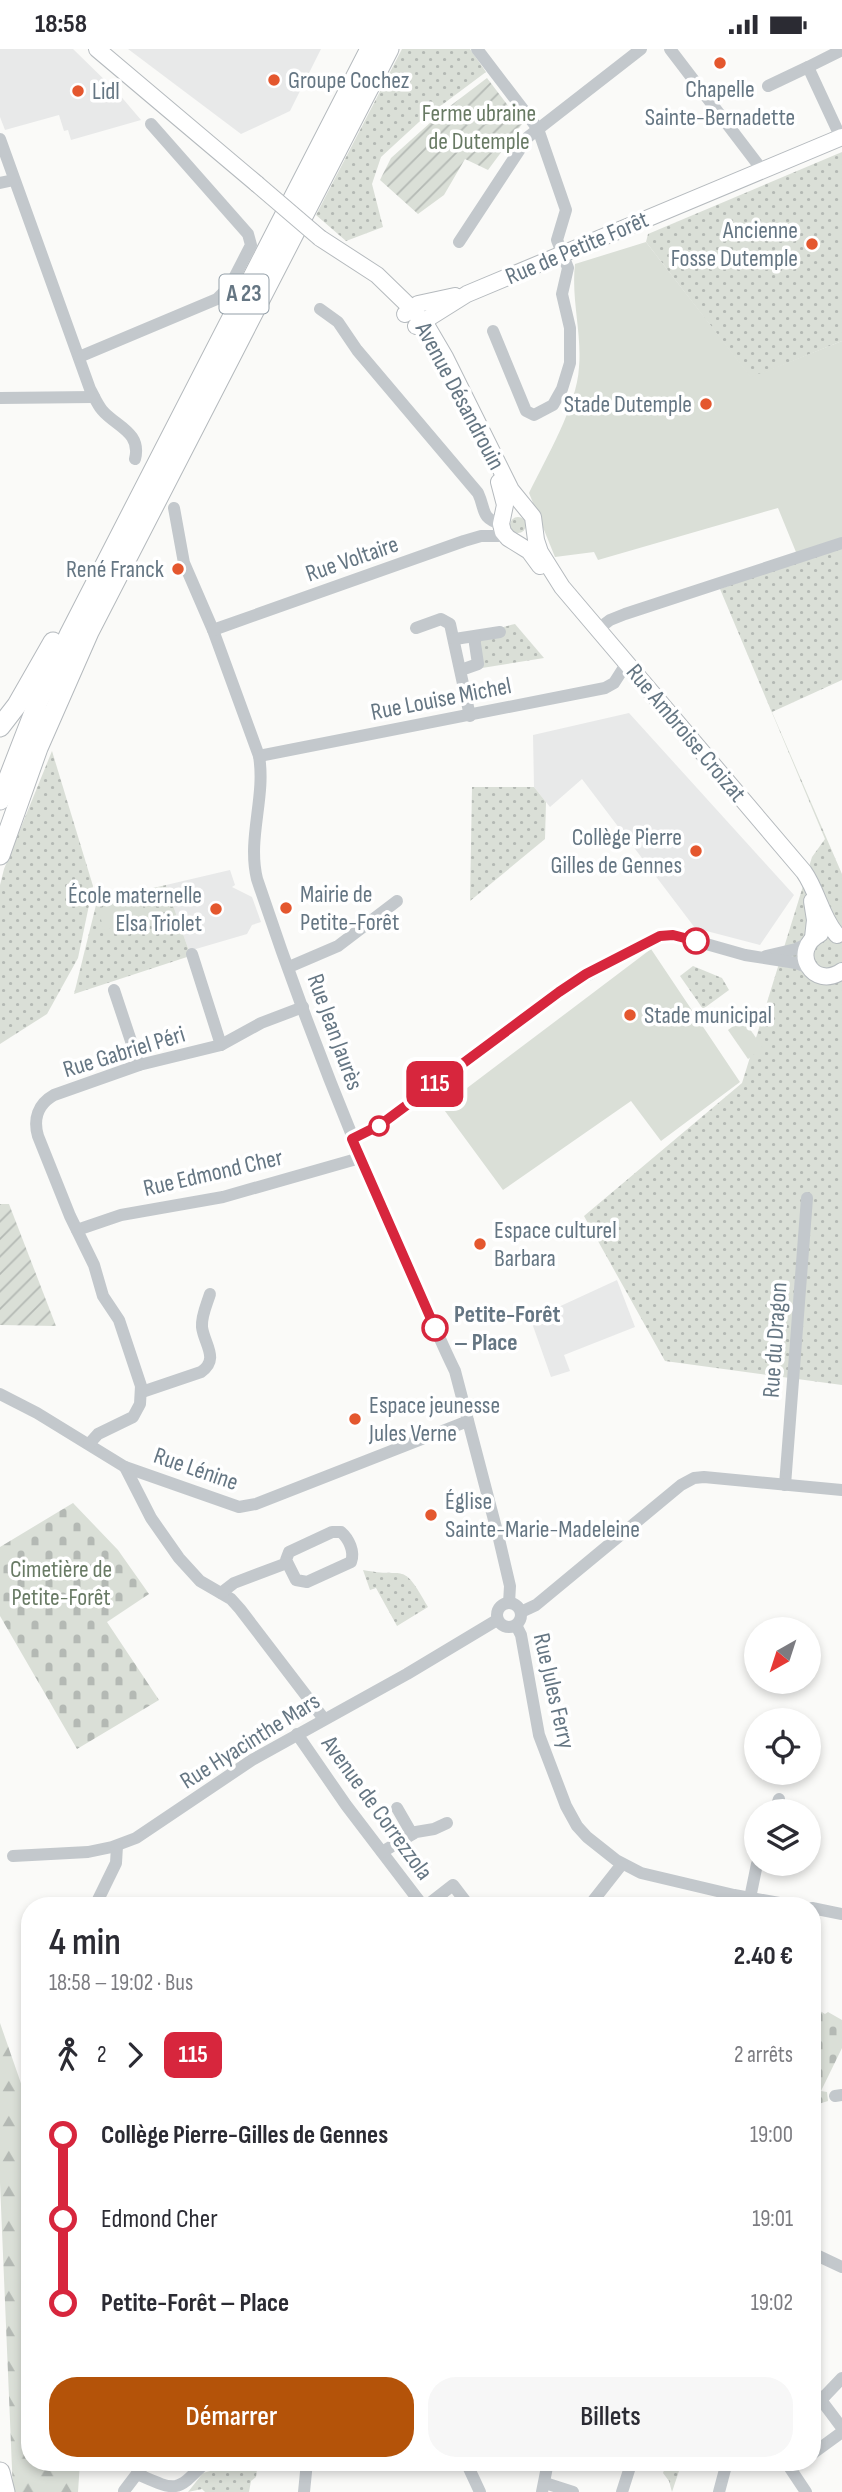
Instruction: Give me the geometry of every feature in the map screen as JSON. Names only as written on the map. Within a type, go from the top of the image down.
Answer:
[{"type":"highway","name":"A 23","points":[[0,800],[46,686],[118,538],[370,49]]},
{"type":"highway","name":"A 23","points":[[0,855],[38,748],[81,649],[389,49]]},
{"type":"highway","points":[[0,727],[22,695],[84,586],[118,538]]},
{"type":"highway","points":[[0,2472],[5,2492]]},
{"type":"main road","name":"Avenue Désandrouin","points":[[97,49],[413,318],[445,356],[513,494],[526,510]]},
{"type":"main road","name":"Rue de Petite Forêt","points":[[413,318],[841,137]]},
{"type":"main road","name":"Avenue Désandrouin","points":[[413,318],[462,405],[500,484],[507,529]]},
{"type":"main road","points":[[513,509],[526,510],[534,519],[534,531],[527,540],[507,529],[513,509]]},
{"type":"main road","name":"Rue Ambroise Croizat","points":[[507,529],[532,554],[564,600],[799,878],[813,907],[816,923],[806,956],[810,968]]},
{"type":"main road","name":"Rue Ambroise Croizat","points":[[534,531],[548,567],[566,592],[804,872],[813,886],[828,923],[839,937]]},
{"type":"main road","points":[[811,941],[824,933],[839,937]]},
{"type":"main road","points":[[810,968],[818,975],[826,977],[842,971]]},
{"type":"street","points":[[477,49],[538,129],[566,210],[557,240],[568,268],[562,294],[569,321],[571,352],[564,385],[551,407],[534,415],[527,413],[492,331]]},
{"type":"street","points":[[459,242],[523,143],[641,49]]},
{"type":"street","points":[[670,49],[763,171]]},
{"type":"street","points":[[768,86],[842,51]]},
{"type":"street","points":[[808,67],[841,137]]},
{"type":"street","points":[[79,356],[218,299],[232,282],[251,245],[248,234],[151,124]]},
{"type":"street","points":[[0,139],[94,397],[104,413],[129,432],[136,445],[135,459]]},
{"type":"street","points":[[0,183],[14,180]]},
{"type":"street","points":[[320,309],[338,322],[357,350],[478,493],[488,519],[507,529]]},
{"type":"street","points":[[0,398],[94,397]]},
{"type":"street","name":"Rue Jean Jaurès","points":[[174,508],[182,559],[213,630],[259,756],[261,771],[254,867],[269,916],[359,1158],[429,1313],[444,1353],[455,1371],[507,1574],[509,1603]]},
{"type":"street","name":"Rue Voltaire","points":[[213,630],[464,541],[507,529]]},
{"type":"street","points":[[598,629],[619,616],[842,544]]},
{"type":"street","points":[[416,628],[439,620],[446,620],[452,627],[470,716]]},
{"type":"street","points":[[454,639],[500,632]]},
{"type":"street","points":[[461,670],[478,664],[474,637]]},
{"type":"street","name":"Rue Louise Michel","points":[[259,756],[605,688],[614,683],[623,669]]},
{"type":"street","points":[[289,968],[342,944],[397,901]]},
{"type":"street","points":[[352,1139],[380,1125],[572,983],[652,939],[664,935],[678,936],[810,968]]},
{"type":"street","points":[[759,957],[792,950],[811,941]]},
{"type":"street","points":[[192,954],[221,1045]]},
{"type":"street","points":[[114,990],[139,1065]]},
{"type":"street","name":"Rue Gabriel Péri","points":[[142,1392],[119,1320],[103,1296],[94,1265],[37,1132],[38,1111],[54,1095],[139,1065],[221,1045],[261,1023],[303,1007]]},
{"type":"street","name":"Rue Edmond Cher","points":[[77,1230],[121,1215],[223,1197],[359,1158]]},
{"type":"street","name":"Rue du Dragon","points":[[785,1485],[807,1198]]},
{"type":"street","points":[[89,1444],[103,1431],[132,1417],[140,1404],[142,1392],[201,1372],[208,1367],[210,1354],[202,1324],[210,1294]]},
{"type":"street","name":"Rue Lénine","points":[[0,1394],[125,1467],[243,1507],[468,1421]]},
{"type":"street","points":[[125,1467],[147,1512],[170,1546],[200,1581],[240,1608],[324,1719]]},
{"type":"street","points":[[521,1612],[530,1609],[690,1480],[704,1477],[842,1490]]},
{"type":"street","points":[[335,1532],[341,1532],[346,1537],[353,1554],[348,1564],[307,1582],[296,1580],[287,1563],[286,1557],[291,1551],[335,1532]]},
{"type":"street","points":[[220,1593],[233,1583],[287,1563]]},
{"type":"street","points":[[509,1603],[517,1606],[521,1612],[521,1619],[516,1625],[506,1627],[497,1621],[496,1613],[499,1607],[509,1603]]},
{"type":"street","name":"Rue Hyacinthe Mars","points":[[13,1856],[76,1854],[117,1846],[148,1831],[252,1760],[497,1621]]},
{"type":"street","name":"Rue Jules Ferry","points":[[516,1625],[521,1635],[539,1735],[566,1806],[582,1832],[622,1864],[647,1874],[745,1897]]},
{"type":"street","name":"Avenue de Correzzola","points":[[297,1734],[417,1897]]},
{"type":"street","points":[[397,1808],[412,1834]]},
{"type":"street","points":[[382,1852],[412,1834],[447,1823]]},
{"type":"street","points":[[99,1897],[116,1863],[117,1846]]},
{"type":"street","points":[[596,1897],[622,1864]]},
{"type":"street","points":[[750,1897],[755,1876]]},
{"type":"street","points":[[436,1897],[453,1885],[462,1897]]},
{"type":"street","points":[[821,1910],[842,1914]]},
{"type":"street","points":[[821,2257],[842,2267]]},
{"type":"street","points":[[821,2447],[842,2430],[821,2400],[842,2378]]},
{"type":"street","points":[[121,2489],[139,2471]]},
{"type":"street","points":[[137,2474],[169,2489],[182,2489],[198,2471]]},
{"type":"street","points":[[304,2492],[306,2471]]},
{"type":"street","points":[[470,2471],[480,2492]]},
{"type":"street","points":[[622,2492],[629,2471]]},
{"type":"street","points":[[719,2492],[725,2471]]},
{"type":"street","points":[[796,2471],[806,2492]]},
{"type":"street","points":[[544,2487],[573,2492]]},
{"type":"shaded area","points":[[0,49],[73,49],[141,120],[71,140],[68,130],[64,131],[59,115],[5,130],[0,117]]},
{"type":"shaded area","points":[[128,49],[321,49],[290,111],[241,134]]},
{"type":"shaded area","name":"Collège Pierre Gilles de Gennes","points":[[629,713],[794,895],[760,945],[695,928],[582,779],[550,807],[534,787],[533,735]]},
{"type":"shaded area","name":"École maternelle Elsa Triolet","points":[[230,870],[235,885],[232,887],[252,897],[261,922],[252,925],[247,934],[189,951],[166,885]]},
{"type":"shaded area","points":[[617,1280],[635,1327],[564,1355],[570,1371],[551,1377],[533,1326],[541,1315]]},
{"type":"green space","points":[[402,49],[470,49],[486,72],[419,122],[381,157],[372,184],[383,227],[346,241],[316,215]]},
{"type":"green space","name":"Ferme ubraine de Dutemple","points":[[487,78],[522,124],[488,170],[465,159],[444,195],[418,214],[380,180],[391,158],[441,113]]},
{"type":"green space","points":[[842,152],[842,341],[751,378],[646,242],[648,234]]},
{"type":"green space","name":"Stade Dutemple","points":[[646,242],[751,377],[842,341],[842,545],[798,557],[778,508],[598,560],[594,552],[555,557],[529,493],[567,415],[577,382],[580,354],[574,290],[575,264]]},
{"type":"green space","points":[[515,517],[521,517],[526,525],[524,531],[515,533],[510,528],[510,522]]},
{"type":"green space","points":[[842,545],[842,680],[772,712],[842,874],[842,1385],[665,1361],[584,1216],[742,1083],[812,857],[825,839],[720,589]]},
{"type":"green space","points":[[515,624],[544,658],[482,668],[478,644],[494,631]]},
{"type":"green space","points":[[52,751],[93,886],[78,958],[47,1014],[0,1044],[0,885]]},
{"type":"green space","points":[[472,787],[534,787],[546,802],[545,839],[470,901]]},
{"type":"green space","points":[[166,885],[189,951],[187,957],[74,994],[97,901]]},
{"type":"green space","points":[[142,900],[146,923],[103,930],[99,908]]},
{"type":"green space","name":"Stade municipal","points":[[651,949],[740,1082],[661,1141],[631,1101],[503,1190],[442,1107]]},
{"type":"green space","points":[[693,966],[722,978],[729,990],[703,1009],[680,976]]},
{"type":"green space","points":[[743,1019],[763,1048],[748,1059],[728,1030]]},
{"type":"green space","points":[[0,1204],[9,1204],[56,1326],[0,1325]]},
{"type":"green space","name":"Cimetière de Petite-Forêt","points":[[73,1503],[118,1550],[149,1594],[107,1622],[159,1700],[77,1749],[0,1616],[0,1547]]},
{"type":"green space","points":[[363,1570],[402,1574],[413,1582],[428,1607],[397,1626],[376,1588],[370,1590]]},
{"type":"green space","points":[[821,2012],[825,2014],[828,2012],[842,2020],[842,2048],[821,2091]]},
{"type":"green space","points":[[0,2023],[21,2083],[21,2471],[79,2471],[78,2492],[13,2492],[0,2183]]},
{"type":"green space","points":[[821,2091],[827,2092],[828,2101],[821,2103]]},
{"type":"green space","points":[[257,2471],[249,2492],[205,2492],[202,2489],[188,2492],[203,2473]]},
{"type":"green space","points":[[679,2471],[672,2492],[669,2481],[663,2473]]},
{"type":"bus line","name":"115","points":[[435,1328],[352,1139],[380,1125],[586,974],[660,936],[673,935],[696,941]]},
{"type":"place","name":"Chapelle Sainte-Bernadette","points":[[720,63]]},
{"type":"place","name":"Groupe Cochez","points":[[274,80]]},
{"type":"place","name":"Lidl","points":[[78,91]]},
{"type":"place","name":"Ancienne Fosse Dutemple","points":[[812,244]]},
{"type":"place","name":"Stade Dutemple","points":[[706,404]]},
{"type":"place","name":"René Franck","points":[[178,569]]},
{"type":"place","name":"Collège Pierre Gilles de Gennes","points":[[696,851]]},
{"type":"place","name":"Mairie de Petite-Forêt","points":[[286,908]]},
{"type":"place","name":"École maternelle Elsa Triolet","points":[[216,909]]},
{"type":"place","name":"Stade municipal","points":[[630,1015]]},
{"type":"place","name":"Espace culturel Barbara","points":[[480,1244]]},
{"type":"place","name":"Petite-Forêt – Place","points":[[435,1328]]},
{"type":"place","name":"Espace jeunesse Jules Verne","points":[[355,1419]]},
{"type":"place","name":"Église Sainte-Marie-Madeleine","points":[[431,1515]]}]
